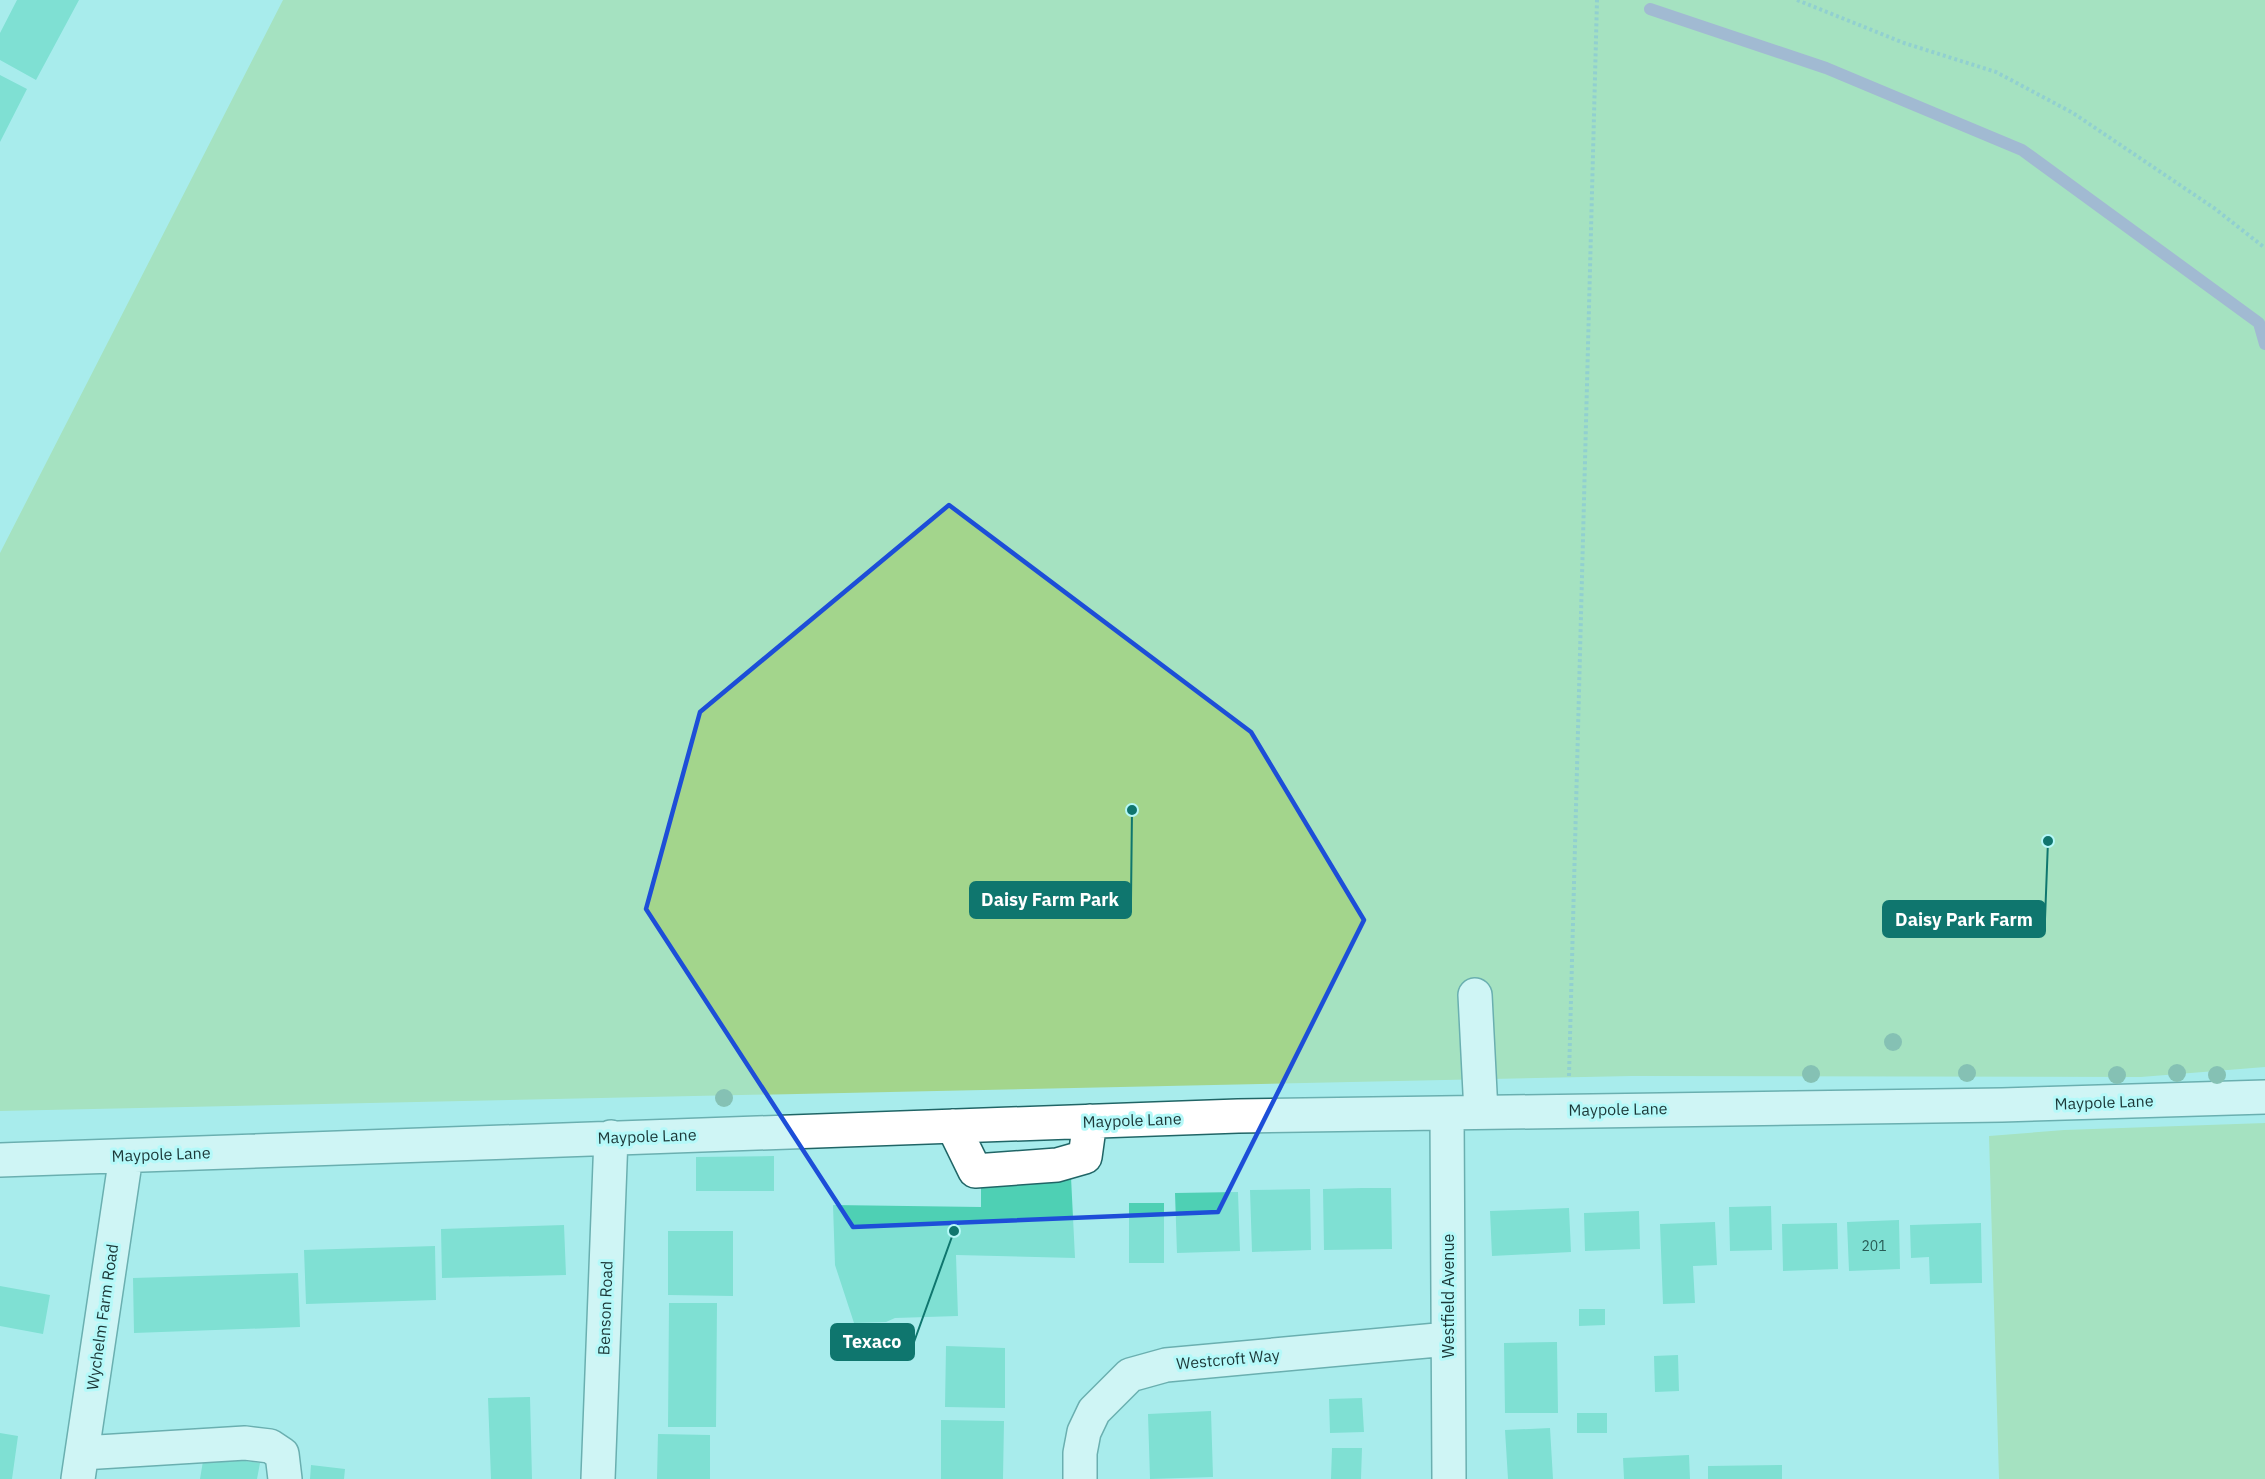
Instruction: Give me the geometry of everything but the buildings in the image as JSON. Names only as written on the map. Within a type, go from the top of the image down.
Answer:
[{"type":"street","points":[[1475,995],[1481,1112]]},
{"type":"street","name":"Maypole Lane","points":[[0,1160],[1090,1121],[1569,1110],[2002,1105],[2265,1097]]},
{"type":"street","name":"Westfield Avenue","points":[[1447,1113],[1449,1479]]},
{"type":"street","points":[[953,1126],[975,1171],[1057,1165],[1085,1157],[1090,1121]]},
{"type":"street","name":"Benson Road","points":[[598,1479],[611,1137]]},
{"type":"street","name":"Wychelm Farm Road","points":[[80,1466],[126,1156]]},
{"type":"street","name":"Westcroft Way","points":[[1080,1479],[1080,1453],[1084,1432],[1095,1411],[1130,1375],[1166,1365],[1448,1339]]},
{"type":"street","points":[[80,1466],[217,1444],[270,1446],[282,1454],[285,1479]]},
{"type":"path","points":[[1569,1110],[1597,0]]},
{"type":"path","points":[[1797,0],[1904,43],[1996,72],[2073,113],[2214,208],[2265,248]]},
{"type":"highlighted area","points":[[949,505],[1251,732],[1364,920],[1218,1212],[853,1227],[646,909],[700,712]]},
{"type":"green space","points":[[283,0],[2265,0],[2265,1067],[2141,1077],[1632,1076],[0,1111],[0,553]]},
{"type":"green space","points":[[2265,1123],[2265,1479],[1999,1479],[1989,1136],[2064,1130]]},
{"type":"waterway","points":[[1650,9],[1826,68],[2022,150],[2259,323],[2265,344]]},
{"type":"place","name":"Daisy Farm Park","points":[[1132,810]]},
{"type":"place","name":"Daisy Park Farm","points":[[2048,841]]},
{"type":"place","name":"Texaco","points":[[954,1231]]}]
